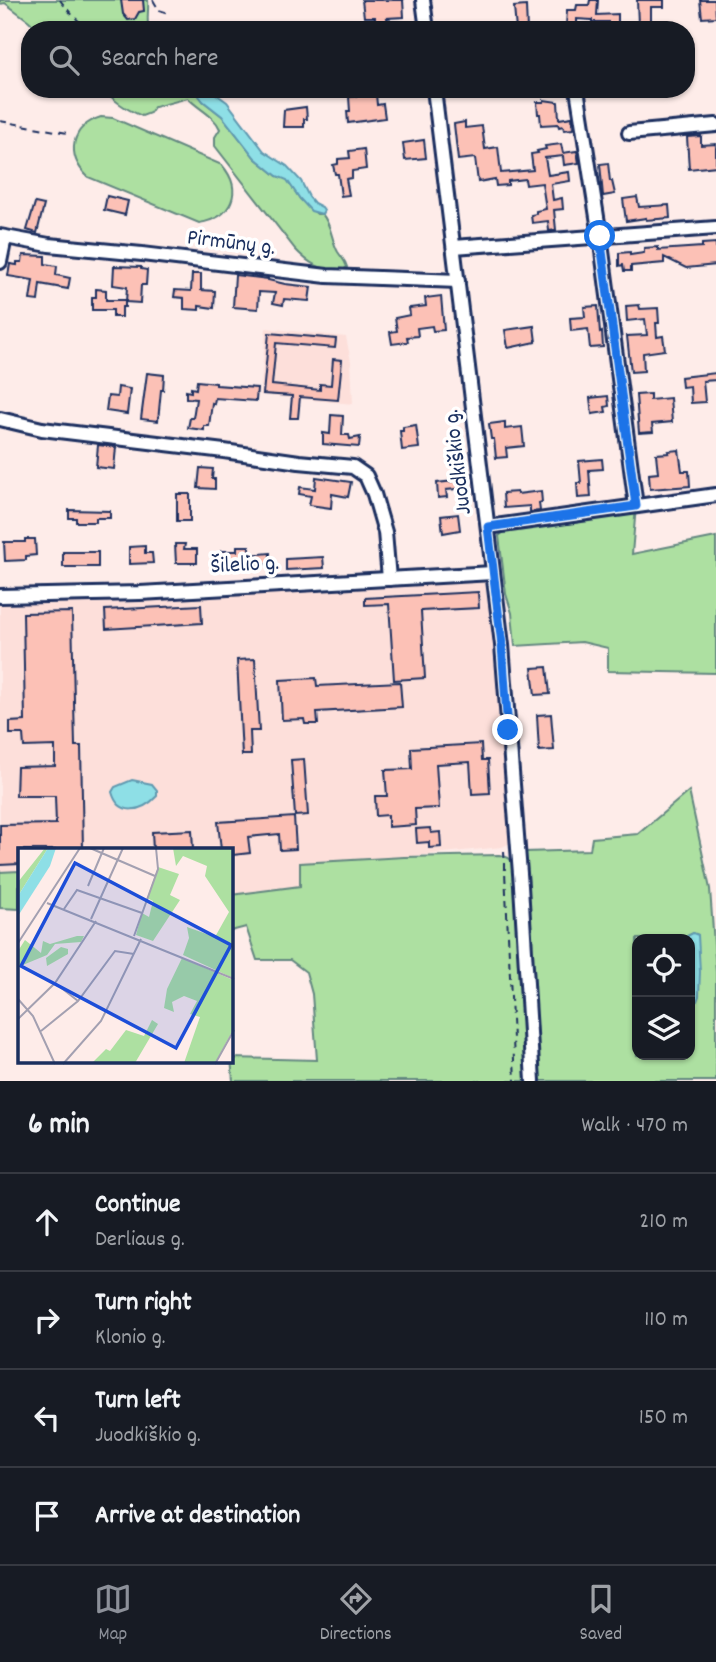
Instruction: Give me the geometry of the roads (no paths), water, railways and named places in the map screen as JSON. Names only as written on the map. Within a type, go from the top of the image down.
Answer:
[{"type":"street","points":[[423,0],[426,21]]},
{"type":"street","name":"Juodkiškio g.","points":[[435,98],[502,645],[533,1081]]},
{"type":"street","points":[[578,98],[636,506]]},
{"type":"street","points":[[628,133],[716,125]]},
{"type":"street","points":[[454,247],[716,228]]},
{"type":"street","points":[[0,262],[2,237]]},
{"type":"street","name":"Pirmūnų g.","points":[[2,237],[49,245],[327,276],[458,281]]},
{"type":"street","points":[[0,419],[42,429],[353,467],[366,476],[374,494],[385,532],[389,579]]},
{"type":"street","points":[[488,527],[716,495]]},
{"type":"street","name":"Šilelio g.","points":[[0,596],[140,593],[493,573]]},
{"type":"water","points":[[201,98],[221,98],[227,102],[264,151],[287,166],[301,181],[309,197],[324,210],[322,214],[311,211],[287,180],[277,176],[255,158],[222,116]]},
{"type":"water","points":[[132,780],[152,784],[157,790],[157,796],[138,808],[125,808],[120,805],[112,792],[115,787]]},
{"type":"water","points":[[693,933],[698,935],[700,972],[697,1001],[695,934],[691,934]]}]
